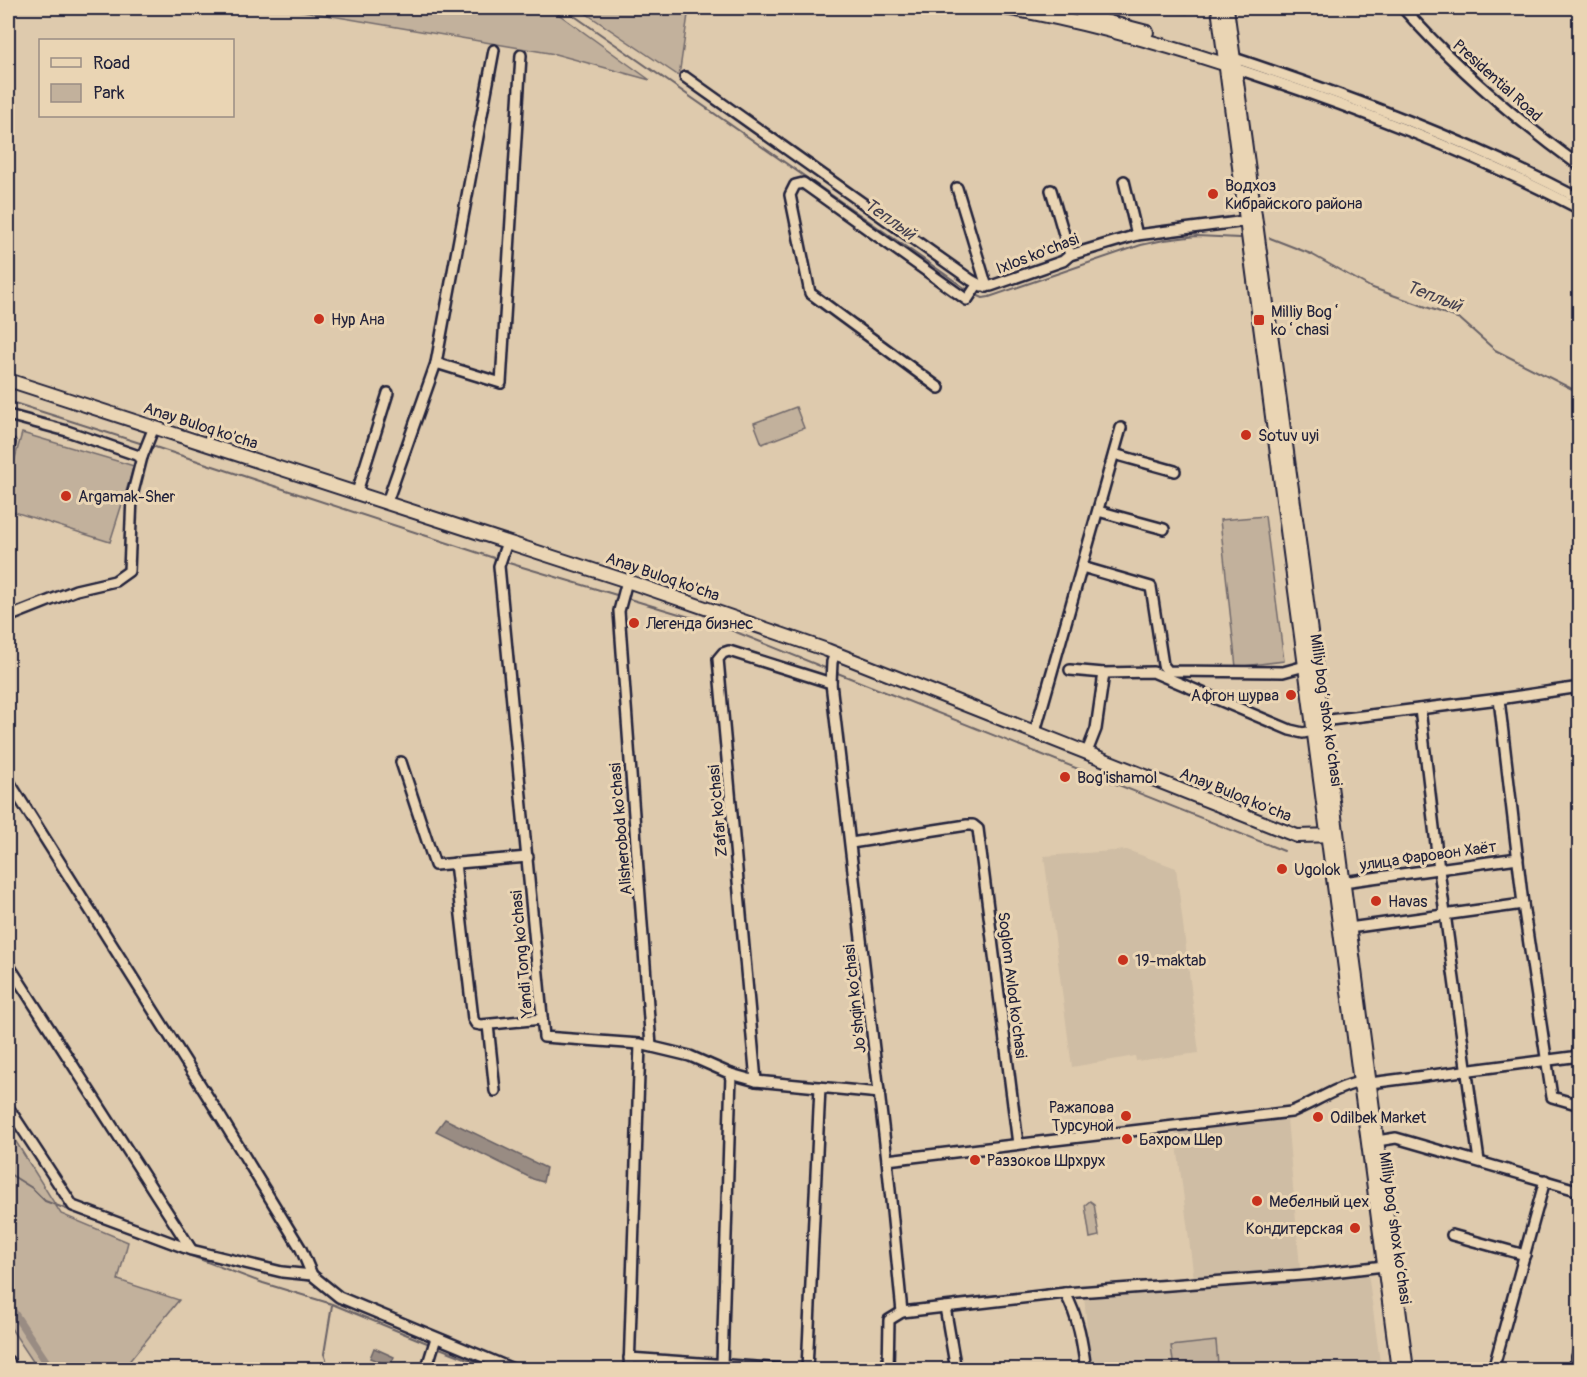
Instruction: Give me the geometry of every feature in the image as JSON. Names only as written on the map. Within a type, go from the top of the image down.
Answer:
[{"type":"main road","points":[[1005,8],[1063,19],[1230,61]]},
{"type":"main road","points":[[1045,8],[1114,23],[1230,61]]},
{"type":"main road","points":[[1218,8],[1230,61]]},
{"type":"main road","points":[[1227,8],[1230,61]]},
{"type":"main road","name":"Milliy bog‘ shox ko‘chasi","points":[[1230,61],[1246,221],[1322,721],[1332,836],[1343,882],[1365,1082],[1377,1141],[1384,1266],[1398,1370]]},
{"type":"main road","name":"Milliy bog‘ shox ko‘chasi","points":[[1230,61],[1297,564],[1305,666],[1332,836],[1379,1192],[1407,1370]]},
{"type":"main road","name":"Anay Buloq ko'cha","points":[[8,380],[152,432],[387,502],[506,546],[626,585],[834,658],[1035,732],[1297,836],[1332,836]]},
{"type":"main road","points":[[8,1362],[12,1370]]},
{"type":"street","name":"Presidential Road","points":[[1403,8],[1433,41],[1504,108],[1580,166]]},
{"type":"street","points":[[387,502],[436,363],[494,50]]},
{"type":"street","points":[[436,363],[501,383],[521,55]]},
{"type":"street","points":[[1230,61],[1418,124],[1580,199]]},
{"type":"street","points":[[1230,61],[1432,140],[1580,208]]},
{"type":"street","name":"Ixlos ko'chasi","points":[[686,77],[976,291],[1063,261],[1070,255],[1137,235],[1246,221]]},
{"type":"street","points":[[1124,181],[1137,235]]},
{"type":"street","points":[[939,388],[810,293],[790,195],[795,185],[803,183],[976,291]]},
{"type":"street","points":[[957,188],[976,291]]},
{"type":"street","points":[[1052,190],[1070,255]]},
{"type":"street","points":[[357,492],[388,393]]},
{"type":"street","points":[[8,415],[144,453]]},
{"type":"street","points":[[1035,732],[1121,428]]},
{"type":"street","points":[[8,617],[76,590],[115,581],[129,571],[132,496],[152,432]]},
{"type":"street","points":[[8,441],[10,442],[8,452]]},
{"type":"street","points":[[1114,454],[1175,471]]},
{"type":"street","points":[[1098,511],[1164,529]]},
{"type":"street","name":"Yandi Tong ko'chasi","points":[[506,546],[499,562],[544,1037],[640,1044],[690,1056],[731,1074],[756,1081],[880,1093]]},
{"type":"street","points":[[1082,567],[1151,587],[1163,665],[1168,671],[1283,672],[1305,666]]},
{"type":"street","name":"Alisherobod ko'chasi","points":[[626,585],[619,611],[651,1046]]},
{"type":"street","name":"Zafar ko'chasi","points":[[756,1081],[718,659],[723,653],[729,651],[831,683]]},
{"type":"street","name":"Joʼshqin koʼchasi","points":[[834,658],[831,683],[880,1093],[902,1312]]},
{"type":"street","points":[[1070,670],[1104,673],[1153,672],[1290,730],[1304,733],[1314,731]]},
{"type":"street","points":[[1087,752],[1096,729],[1104,673]]},
{"type":"street","points":[[1322,721],[1578,687],[1580,711]]},
{"type":"street","points":[[1499,699],[1523,904],[1552,1097],[1580,1105]]},
{"type":"street","points":[[1420,709],[1439,870],[1479,1161]]},
{"type":"street","points":[[401,762],[435,865],[528,857]]},
{"type":"street","points":[[8,780],[220,1116],[301,1249],[312,1275],[339,1297],[515,1370]]},
{"type":"street","name":"Soglom Avlod ko'chasi","points":[[851,843],[967,825],[973,825],[978,829],[1018,1144]]},
{"type":"street","name":"улица Фаровон Хаёт","points":[[1343,882],[1518,858]]},
{"type":"street","points":[[455,863],[473,1019],[476,1024],[488,1025],[542,1019]]},
{"type":"street","points":[[1349,928],[1523,904]]},
{"type":"street","points":[[8,964],[191,1250]]},
{"type":"street","points":[[488,1025],[495,1091]]},
{"type":"street","points":[[629,1370],[640,1044]]},
{"type":"street","points":[[887,1160],[1291,1112],[1314,1103],[1343,1087],[1365,1082],[1547,1062],[1580,1056]]},
{"type":"street","points":[[722,1364],[731,1074]]},
{"type":"street","points":[[807,1370],[820,1087]]},
{"type":"street","points":[[8,1107],[73,1206],[191,1250],[282,1272],[312,1275]]},
{"type":"street","points":[[1377,1141],[1396,1138],[1580,1191]]},
{"type":"street","points":[[1493,1370],[1545,1180]]},
{"type":"street","points":[[1452,1235],[1525,1255]]},
{"type":"street","points":[[888,1370],[889,1320],[902,1312],[1065,1293],[1315,1274],[1384,1266]]},
{"type":"street","points":[[1065,1293],[1076,1312],[1082,1336],[1086,1370]]},
{"type":"street","points":[[945,1307],[956,1370]]},
{"type":"street","points":[[426,1370],[436,1338]]},
{"type":"street","points":[[1573,1370],[1580,1347]]},
{"type":"street","points":[[629,1358],[799,1370]]},
{"type":"shaded area","name":"19-maktab","points":[[1127,850],[1176,868],[1199,1053],[1136,1061],[1135,1056],[1072,1067],[1044,856]]},
{"type":"shaded area","points":[[1287,1118],[1300,1268],[1194,1279],[1175,1129]]},
{"type":"shaded area","points":[[445,1119],[546,1168],[543,1182],[436,1131]]},
{"type":"shaded area","points":[[1368,1273],[1381,1369],[1091,1369],[1084,1296]]},
{"type":"shaded area","points":[[374,1348],[394,1357],[390,1366],[370,1358]]},
{"type":"green space","points":[[285,8],[550,8],[650,80],[555,54]]},
{"type":"green space","points":[[578,8],[689,8],[679,76]]},
{"type":"green space","points":[[796,407],[804,428],[762,444],[754,423]]},
{"type":"green space","name":"Argamak-Sher","points":[[22,433],[134,466],[110,542],[8,510],[8,483]]},
{"type":"green space","points":[[1265,516],[1284,661],[1236,667],[1220,520]]},
{"type":"green space","points":[[8,1129],[61,1214],[128,1242],[118,1280],[179,1300],[123,1369],[38,1369],[8,1324]]},
{"type":"green space","points":[[1090,1201],[1094,1204],[1099,1236],[1090,1238],[1085,1205]]},
{"type":"green space","points":[[1216,1341],[1218,1365],[1174,1369],[1171,1346]]},
{"type":"waterway","name":"Теплый","points":[[563,8],[969,291]]},
{"type":"waterway","points":[[1153,8],[1187,13]]},
{"type":"waterway","name":"Теплый","points":[[974,294],[983,298],[989,297],[1141,245],[1164,240],[1197,236],[1240,238]]},
{"type":"waterway","name":"Теплый","points":[[1270,238],[1311,254],[1370,287],[1460,319],[1495,350],[1580,393]]},
{"type":"waterway","points":[[8,401],[143,444]]},
{"type":"waterway","points":[[149,445],[497,559]]},
{"type":"waterway","points":[[502,561],[620,596]]},
{"type":"waterway","points":[[626,598],[726,628],[830,670]]},
{"type":"waterway","points":[[835,672],[1284,851]]},
{"type":"waterway","points":[[8,1173],[32,1188],[45,1201],[263,1283],[332,1304],[432,1345]]},
{"type":"waterway","points":[[8,1304],[49,1366]]},
{"type":"waterway","points":[[330,1370],[324,1354],[332,1305]]},
{"type":"waterway","points":[[437,1347],[496,1370]]},
{"type":"place","name":"Водхоз Кибрайского района","points":[[1213,194]]},
{"type":"place","name":"Нур Ана","points":[[319,319]]},
{"type":"place","name":"Milliy Bogʻ koʻchasi","points":[[1259,320]]},
{"type":"place","name":"Sotuv uyi","points":[[1246,435]]},
{"type":"place","name":"Argamak-Sher","points":[[66,496]]},
{"type":"place","name":"Легенда бизнес","points":[[634,623]]},
{"type":"place","name":"Афгон шурва","points":[[1291,695]]},
{"type":"place","name":"Bog'ishamol","points":[[1065,777]]},
{"type":"place","name":"Ugolok","points":[[1282,869]]},
{"type":"place","name":"Havas","points":[[1376,901]]},
{"type":"place","name":"19-maktab","points":[[1123,960]]},
{"type":"place","name":"Ражапова Турсуной","points":[[1126,1116]]},
{"type":"place","name":"Odilbek Market","points":[[1318,1117]]},
{"type":"place","name":"Бахром Шер","points":[[1127,1139]]},
{"type":"place","name":"Раззоков Шрхрух","points":[[975,1160]]},
{"type":"place","name":"Мебелный цех","points":[[1257,1201]]},
{"type":"place","name":"Кондитерская","points":[[1355,1228]]}]
